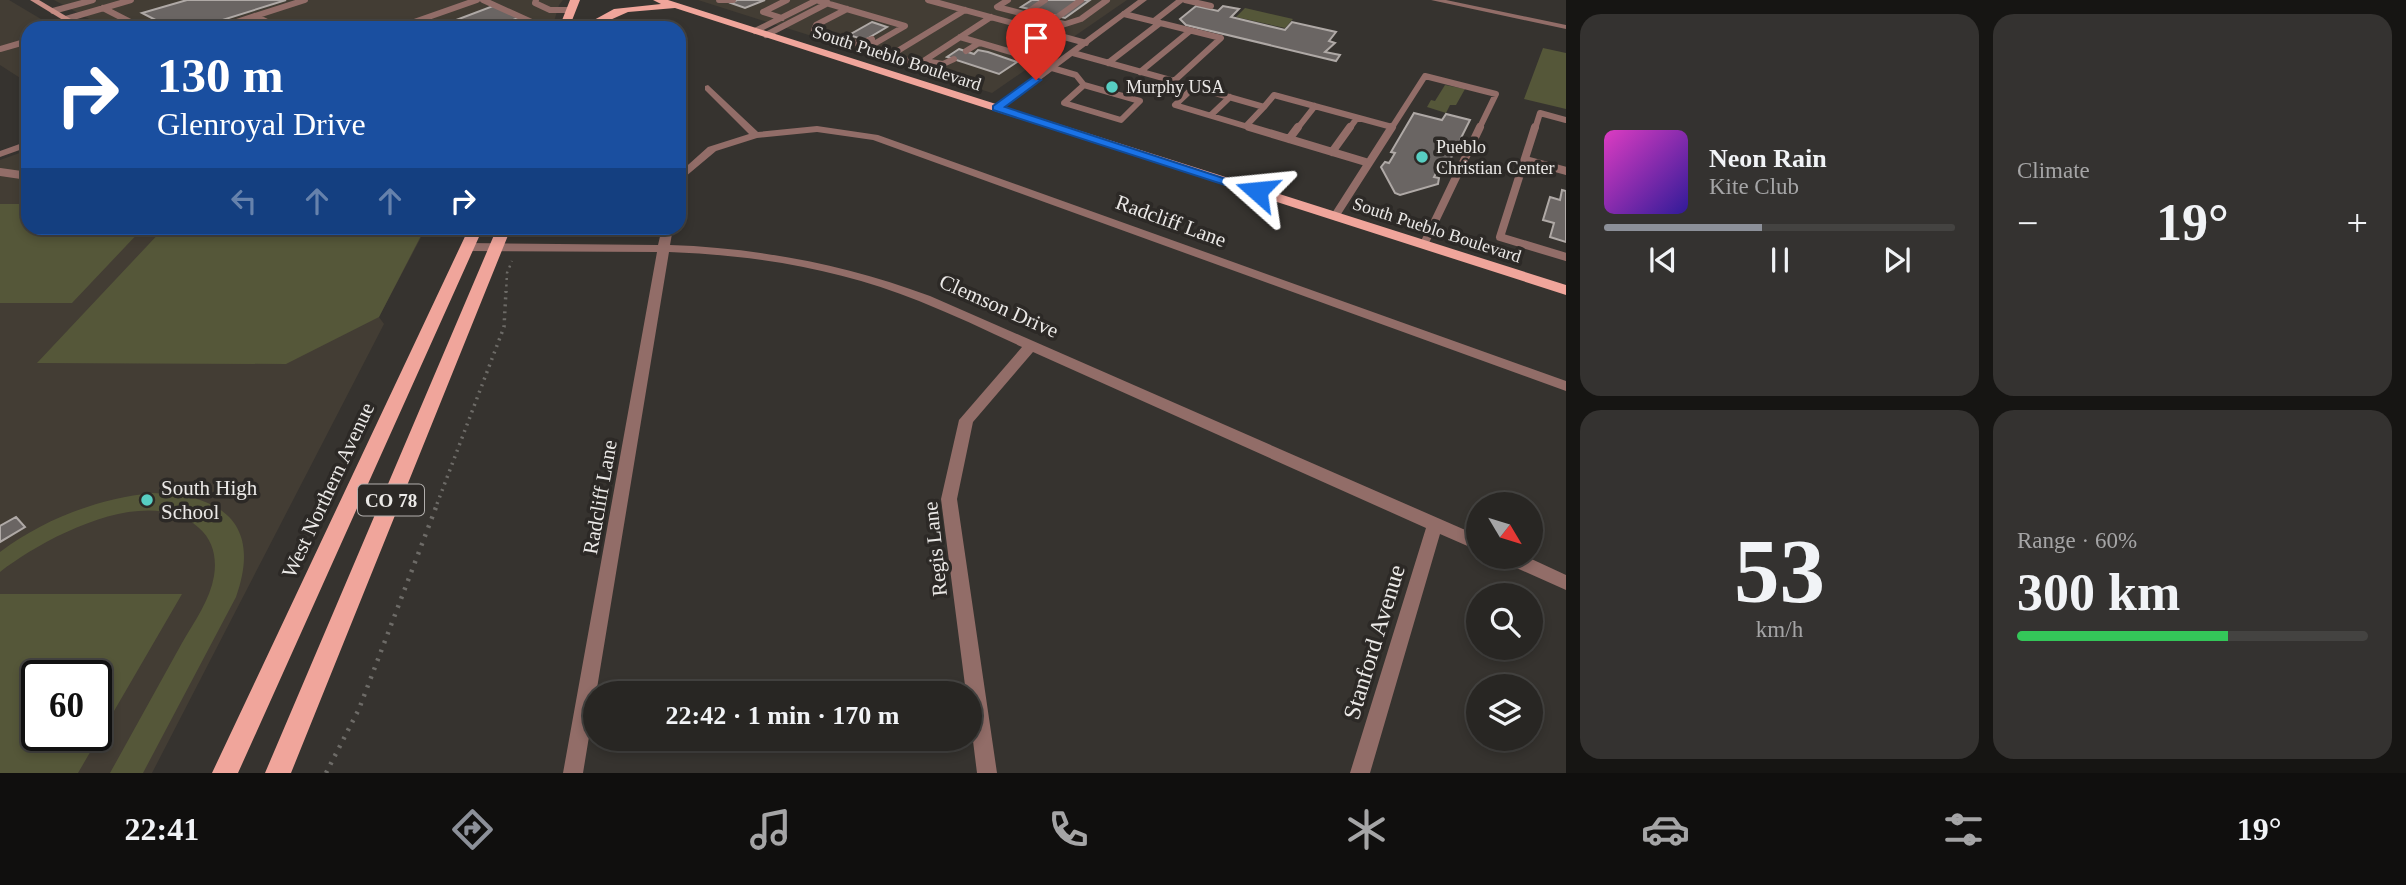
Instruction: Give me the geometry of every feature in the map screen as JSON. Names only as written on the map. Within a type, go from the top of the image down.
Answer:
[{"type":"main road","name":"South Pueblo Boulevard","points":[[658,0],[1566,290]]},
{"type":"main road","points":[[596,21],[624,8],[682,8]]},
{"type":"main road","points":[[591,21],[596,9]]},
{"type":"main road","name":"West Northern Avenue","points":[[225,773],[473,235]]},
{"type":"main road","name":"CO 78","points":[[278,773],[501,235]]},
{"type":"street","points":[[34,0],[68,21]]},
{"type":"street","points":[[997,108],[1143,0]]},
{"type":"street","points":[[1435,0],[1566,27]]},
{"type":"street","points":[[708,88],[756,135]]},
{"type":"street","name":"Radcliff Lane","points":[[686,173],[712,149],[756,135],[817,129],[875,137],[1566,386]]},
{"type":"street","points":[[0,153],[21,146]]},
{"type":"street","name":"Radcliff Lane","points":[[573,773],[666,235]]},
{"type":"street","name":"Clemson Drive","points":[[468,247],[738,253],[837,271],[890,285],[1466,538]]},
{"type":"street","name":"Regis Lane","points":[[987,773],[949,499],[966,420],[1031,345]]},
{"type":"street","name":"Stanford Avenue","points":[[1360,773],[1435,524]]},
{"type":"street","points":[[1535,569],[1566,583]]},
{"type":"lane","points":[[52,11],[93,0]]},
{"type":"lane","points":[[65,19],[131,0]]},
{"type":"lane","points":[[240,21],[306,0]]},
{"type":"lane","points":[[417,21],[477,0]]},
{"type":"lane","points":[[483,0],[531,21]]},
{"type":"lane","points":[[536,0],[535,3],[542,8],[550,10],[573,5]]},
{"type":"lane","points":[[719,0],[733,0]]},
{"type":"lane","points":[[782,18],[763,12],[787,0]]},
{"type":"lane","points":[[760,33],[817,0],[928,33]]},
{"type":"lane","points":[[928,0],[1086,43]]},
{"type":"lane","points":[[1008,0],[997,6],[1065,24],[1087,20],[1114,0]]},
{"type":"lane","points":[[1025,14],[1045,0]]},
{"type":"lane","points":[[1052,21],[1081,0]]},
{"type":"lane","points":[[960,37],[1018,54],[1098,0]]},
{"type":"lane","points":[[1065,24],[1081,19],[1107,0]]},
{"type":"lane","points":[[1108,63],[1183,0],[1212,6]]},
{"type":"lane","points":[[760,33],[828,3]]},
{"type":"lane","points":[[103,8],[128,21]]},
{"type":"lane","points":[[847,9],[816,25],[814,30],[846,42],[862,43],[902,25]]},
{"type":"lane","points":[[891,55],[965,10]]},
{"type":"lane","points":[[1073,53],[1174,81],[1221,38],[1124,14]]},
{"type":"lane","points":[[255,16],[265,21]]},
{"type":"lane","points":[[902,25],[867,48],[919,64],[991,17]]},
{"type":"lane","points":[[1140,72],[1190,30]]},
{"type":"lane","points":[[0,49],[21,43]]},
{"type":"lane","points":[[966,51],[979,43]]},
{"type":"lane","points":[[924,61],[943,64],[954,59]]},
{"type":"lane","points":[[1052,68],[1076,75],[1084,85],[1101,93],[1140,101],[1121,120],[1085,107],[1064,103],[1084,85]]},
{"type":"lane","points":[[1335,216],[1425,76],[1496,94],[1424,244]]},
{"type":"lane","points":[[1264,107],[1194,87],[1175,105],[1369,163]]},
{"type":"lane","points":[[1246,126],[1274,95],[1392,127]]},
{"type":"lane","points":[[1211,116],[1230,97]]},
{"type":"lane","points":[[1289,139],[1314,106]]},
{"type":"lane","points":[[1566,120],[1540,113],[1500,237],[1566,257]]},
{"type":"lane","points":[[1332,152],[1357,118]]},
{"type":"lane","points":[[1525,160],[1566,171]]},
{"type":"lane","points":[[0,172],[21,175]]},
{"type":"path","points":[[326,773],[359,709],[504,327],[507,273],[517,249]]},
{"type":"shaded area","points":[[0,0],[9,0],[44,21],[21,21],[21,78],[0,65]]},
{"type":"shaded area","points":[[54,0],[563,0],[554,21],[93,21]]},
{"type":"shaded area","points":[[698,0],[1127,0],[992,93]]},
{"type":"shaded area","name":"South High School","points":[[21,152],[21,235],[422,235],[379,317],[384,324],[152,773],[0,773],[0,160]]},
{"type":"green space","points":[[1245,8],[1293,19],[1285,28],[1236,17]]},
{"type":"green space","points":[[1543,48],[1566,53],[1566,109],[1524,99]]},
{"type":"green space","points":[[1445,85],[1465,89],[1456,105],[1450,105],[1446,113],[1427,107],[1431,100],[1435,101]]},
{"type":"green space","points":[[0,204],[21,204],[21,235],[136,235],[72,303],[0,303]]},
{"type":"green space","points":[[157,235],[421,235],[379,317],[286,364],[37,363]]},
{"type":"green space","points":[[152,493],[198,499],[216,507],[230,518],[239,532],[244,550],[243,572],[236,597],[143,773],[110,773],[205,602],[215,569],[211,544],[199,528],[178,515],[153,511],[125,513],[69,531],[42,544],[0,572],[0,552],[53,520],[72,512],[111,500]]},
{"type":"green space","points":[[0,594],[182,594],[112,714],[112,660],[21,660],[21,751],[91,751],[78,773],[0,773]]},
{"type":"building","points":[[187,0],[286,0],[219,21],[157,21],[142,13]]},
{"type":"building","points":[[737,0],[765,0],[745,8],[731,3]]},
{"type":"building","points":[[1032,0],[1090,0],[1065,18],[1021,7]]},
{"type":"building","points":[[493,6],[521,17],[510,21],[453,21]]},
{"type":"building","points":[[1196,6],[1218,11],[1223,6],[1239,9],[1231,17],[1285,30],[1292,22],[1336,32],[1329,41],[1335,43],[1325,52],[1340,55],[1336,61],[1186,25],[1180,19]]},
{"type":"building","points":[[872,22],[887,27],[865,40],[849,35]]},
{"type":"building","points":[[959,49],[974,54],[978,50],[988,52],[1017,62],[999,74],[947,57]]},
{"type":"building","name":"Pueblo Christian Center","points":[[1414,113],[1442,120],[1446,114],[1470,120],[1446,168],[1440,166],[1434,177],[1439,178],[1438,184],[1400,195],[1395,193],[1381,167],[1385,162],[1389,163],[1395,153],[1391,152]]},
{"type":"building","points":[[1562,190],[1566,191],[1566,242],[1550,237],[1554,223],[1543,220],[1550,197],[1560,200]]},
{"type":"building","points":[[16,517],[25,527],[0,542],[0,526]]},
{"type":"place","name":"Murphy USA","points":[[1112,87]]},
{"type":"place","name":"Pueblo Christian Center","points":[[1422,157]]},
{"type":"place","name":"South High School","points":[[147,500]]},
{"type":"route","points":[[1036,80],[997,108],[1257,191]]}]
